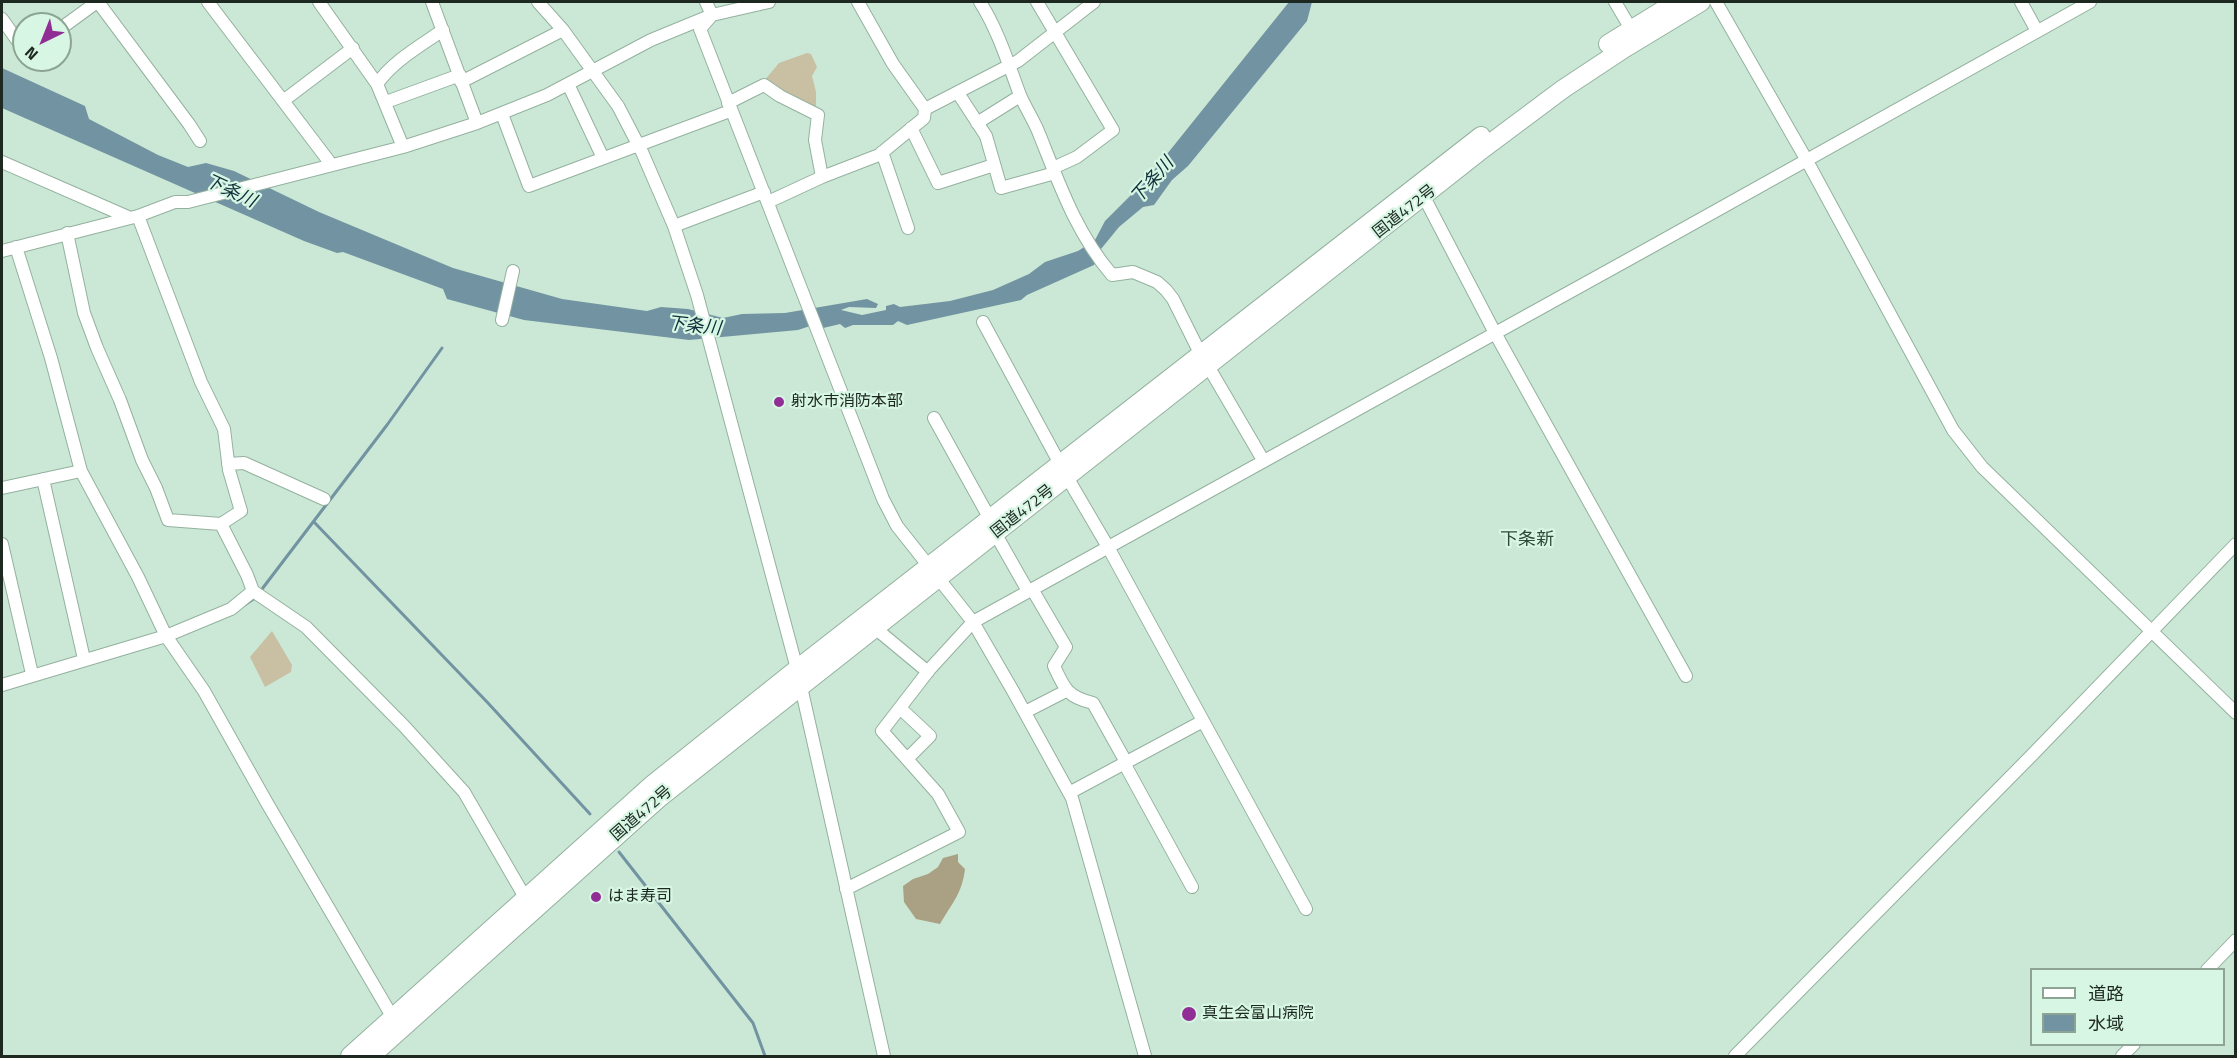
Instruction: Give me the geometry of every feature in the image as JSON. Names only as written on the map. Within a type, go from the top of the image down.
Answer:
[{"type":"highway","name":"国道472号","points":[[1205,360],[1416,184],[1558,77],[1676,2]]},
{"type":"highway","name":"国道472号","points":[[350,1056],[653,784],[799,678],[1205,360],[1424,197],[1563,88],[1701,2]]},
{"type":"highway","name":"国道472号","points":[[371,1056],[658,799],[799,678],[875,628],[934,572]]},
{"type":"street","points":[[72,20],[97,2],[200,141]]},
{"type":"street","points":[[208,2],[331,164]]},
{"type":"street","points":[[319,2],[377,84],[403,147]]},
{"type":"street","points":[[432,2],[477,123]]},
{"type":"street","points":[[538,2],[563,30],[618,106],[639,145],[674,226],[696,295],[799,678],[884,1056]]},
{"type":"street","points":[[705,2],[712,15]]},
{"type":"street","points":[[2,251],[133,217],[175,202],[188,202],[403,147],[477,123],[568,84],[592,69],[651,40],[712,15],[769,2]]},
{"type":"street","points":[[674,226],[766,197],[882,152],[924,118],[925,109],[893,64],[858,2]]},
{"type":"street","points":[[958,93],[986,136],[1001,188],[1054,170],[1077,157],[1113,130],[1057,32],[1037,2]]},
{"type":"street","points":[[925,109],[1011,64],[1057,32],[1094,2]]},
{"type":"street","points":[[1615,2],[1631,29]]},
{"type":"street","points":[[1716,2],[1806,159],[1953,430],[1982,467],[2235,713]]},
{"type":"street","points":[[2021,2],[2037,31]]},
{"type":"street","points":[[846,889],[959,832],[938,794],[882,731],[928,672],[973,622],[2090,2]]},
{"type":"street","points":[[985,3],[1011,64],[1020,96],[1039,134],[1079,230],[1112,275],[1134,272],[1157,282],[1166,290],[1263,460]]},
{"type":"street","points":[[712,15],[700,29],[883,499],[897,526],[973,622],[1069,793],[1145,1056]]},
{"type":"street","points":[[2,19],[12,33]]},
{"type":"street","points":[[377,84],[383,75],[443,30]]},
{"type":"street","points":[[386,102],[460,79],[563,30]]},
{"type":"street","points":[[283,101],[353,48]]},
{"type":"street","points":[[568,84],[603,158]]},
{"type":"street","points":[[502,114],[529,186],[639,145],[729,107],[764,86],[818,115],[815,140],[822,177]]},
{"type":"street","points":[[977,123],[1020,96]]},
{"type":"street","points":[[911,128],[938,183],[994,165]]},
{"type":"street","points":[[882,152],[908,228]]},
{"type":"street","points":[[2,162],[133,217],[201,382],[224,429],[228,464],[241,511],[221,524],[168,520],[84,313],[67,233]]},
{"type":"street","points":[[1424,197],[1495,333],[1686,676]]},
{"type":"street","points":[[16,247],[51,358],[81,471],[138,577],[166,636],[204,691],[393,1018]]},
{"type":"street","points":[[502,320],[512,273]]},
{"type":"street","points":[[983,322],[1306,909]]},
{"type":"street","points":[[934,418],[993,526],[1066,647],[1054,666],[1066,690],[1079,700],[1093,703],[1192,887]]},
{"type":"street","points":[[228,464],[244,463],[324,499]]},
{"type":"street","points":[[2,488],[81,471]]},
{"type":"street","points":[[43,479],[84,659]]},
{"type":"street","points":[[221,524],[253,591],[306,627],[404,726],[464,792],[526,899]]},
{"type":"street","points":[[2,544],[32,674]]},
{"type":"street","points":[[1735,1056],[2235,544]]},
{"type":"street","points":[[2,685],[32,674],[166,636],[231,609],[253,591]]},
{"type":"street","points":[[875,628],[928,672]]},
{"type":"street","points":[[1025,712],[1066,690]]},
{"type":"street","points":[[900,708],[930,736],[907,759]]},
{"type":"street","points":[[1069,793],[1203,721]]},
{"type":"street","points":[[2208,968],[2235,940]]},
{"type":"shaded area","points":[[807,53],[811,54],[817,67],[812,76],[816,92],[816,111],[763,82],[779,63]]},
{"type":"shaded area","points":[[272,631],[292,665],[291,672],[265,687],[250,657]]},
{"type":"shaded area","points":[[958,854],[958,862],[965,869],[964,878],[956,898],[940,924],[916,919],[904,902],[903,886],[938,867],[943,858]]},
{"type":"water","name":"下条川","points":[[1289,2],[1312,2],[1307,21],[1188,166],[1172,180],[1154,205],[1143,207],[1119,227],[1101,249],[1094,265],[1027,295],[1021,300],[907,325],[898,321],[893,325],[853,325],[845,328],[840,324],[819,329],[810,326],[798,330],[689,340],[524,320],[447,299],[443,289],[343,252],[337,253],[304,241],[2,108],[2,68],[85,106],[89,119],[158,155],[188,167],[206,163],[234,171],[319,212],[453,268],[562,299],[647,311],[661,307],[688,309],[723,318],[742,314],[785,313],[867,299],[878,304],[876,308],[849,307],[841,310],[862,315],[886,310],[886,306],[894,304],[900,307],[950,301],[993,290],[1029,274],[1045,262],[1078,251],[1095,240],[1105,221],[1147,179]]},
{"type":"waterway","points":[[259,593],[387,425],[442,348]]},
{"type":"waterway","points":[[314,522],[488,703],[590,814]]},
{"type":"waterway","points":[[243,606],[255,598]]},
{"type":"waterway","points":[[619,852],[753,1023],[765,1056]]},
{"type":"place","name":"射水市消防本部","points":[[779,402]]},
{"type":"place","name":"はま寿司","points":[[596,897]]},
{"type":"place","name":"真生会富山病院","points":[[1189,1014]]},
{"type":"district","name":"下条新","points":[[1527,541]]}]
